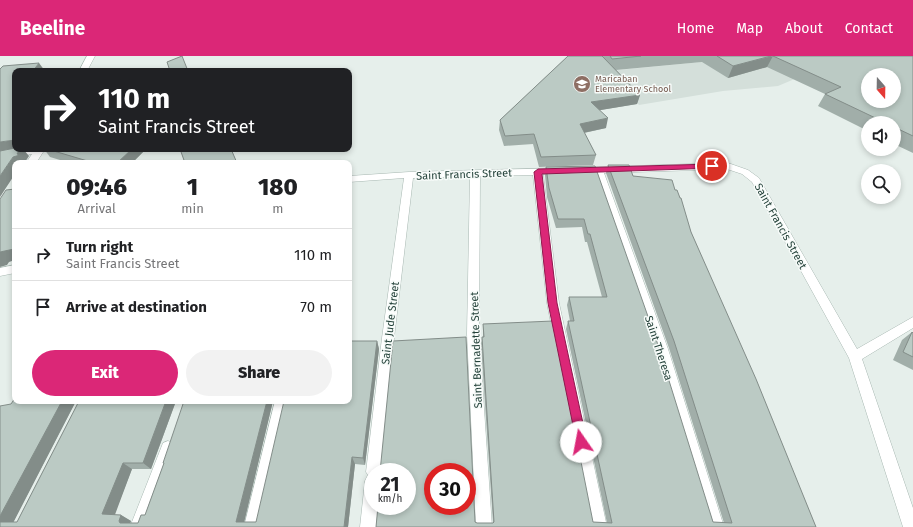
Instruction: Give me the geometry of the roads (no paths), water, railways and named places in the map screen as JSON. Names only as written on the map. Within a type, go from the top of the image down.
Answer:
[{"type":"street","points":[[85,68],[91,56]]},
{"type":"street","points":[[0,157],[29,152]]},
{"type":"street","name":"Saint Francis Street","points":[[352,179],[409,175],[728,166],[745,172],[756,180],[855,357],[911,527]]},
{"type":"street","name":"Saint Theresa","points":[[598,170],[661,350],[716,527]]},
{"type":"street","points":[[538,172],[553,303],[599,527]]},
{"type":"street","name":"Saint Bernadette Street","points":[[475,173],[473,334],[484,527]]},
{"type":"street","name":"Saint Jude Street","points":[[375,463],[388,338],[409,175]]},
{"type":"street","points":[[0,272],[12,270]]},
{"type":"street","points":[[855,357],[913,322]]},
{"type":"street","points":[[252,527],[281,404]]},
{"type":"street","points":[[138,527],[172,436]]},
{"type":"street","points":[[368,527],[369,515]]},
{"type":"place","name":"Maricaban Elementary School","points":[[582,84]]}]
